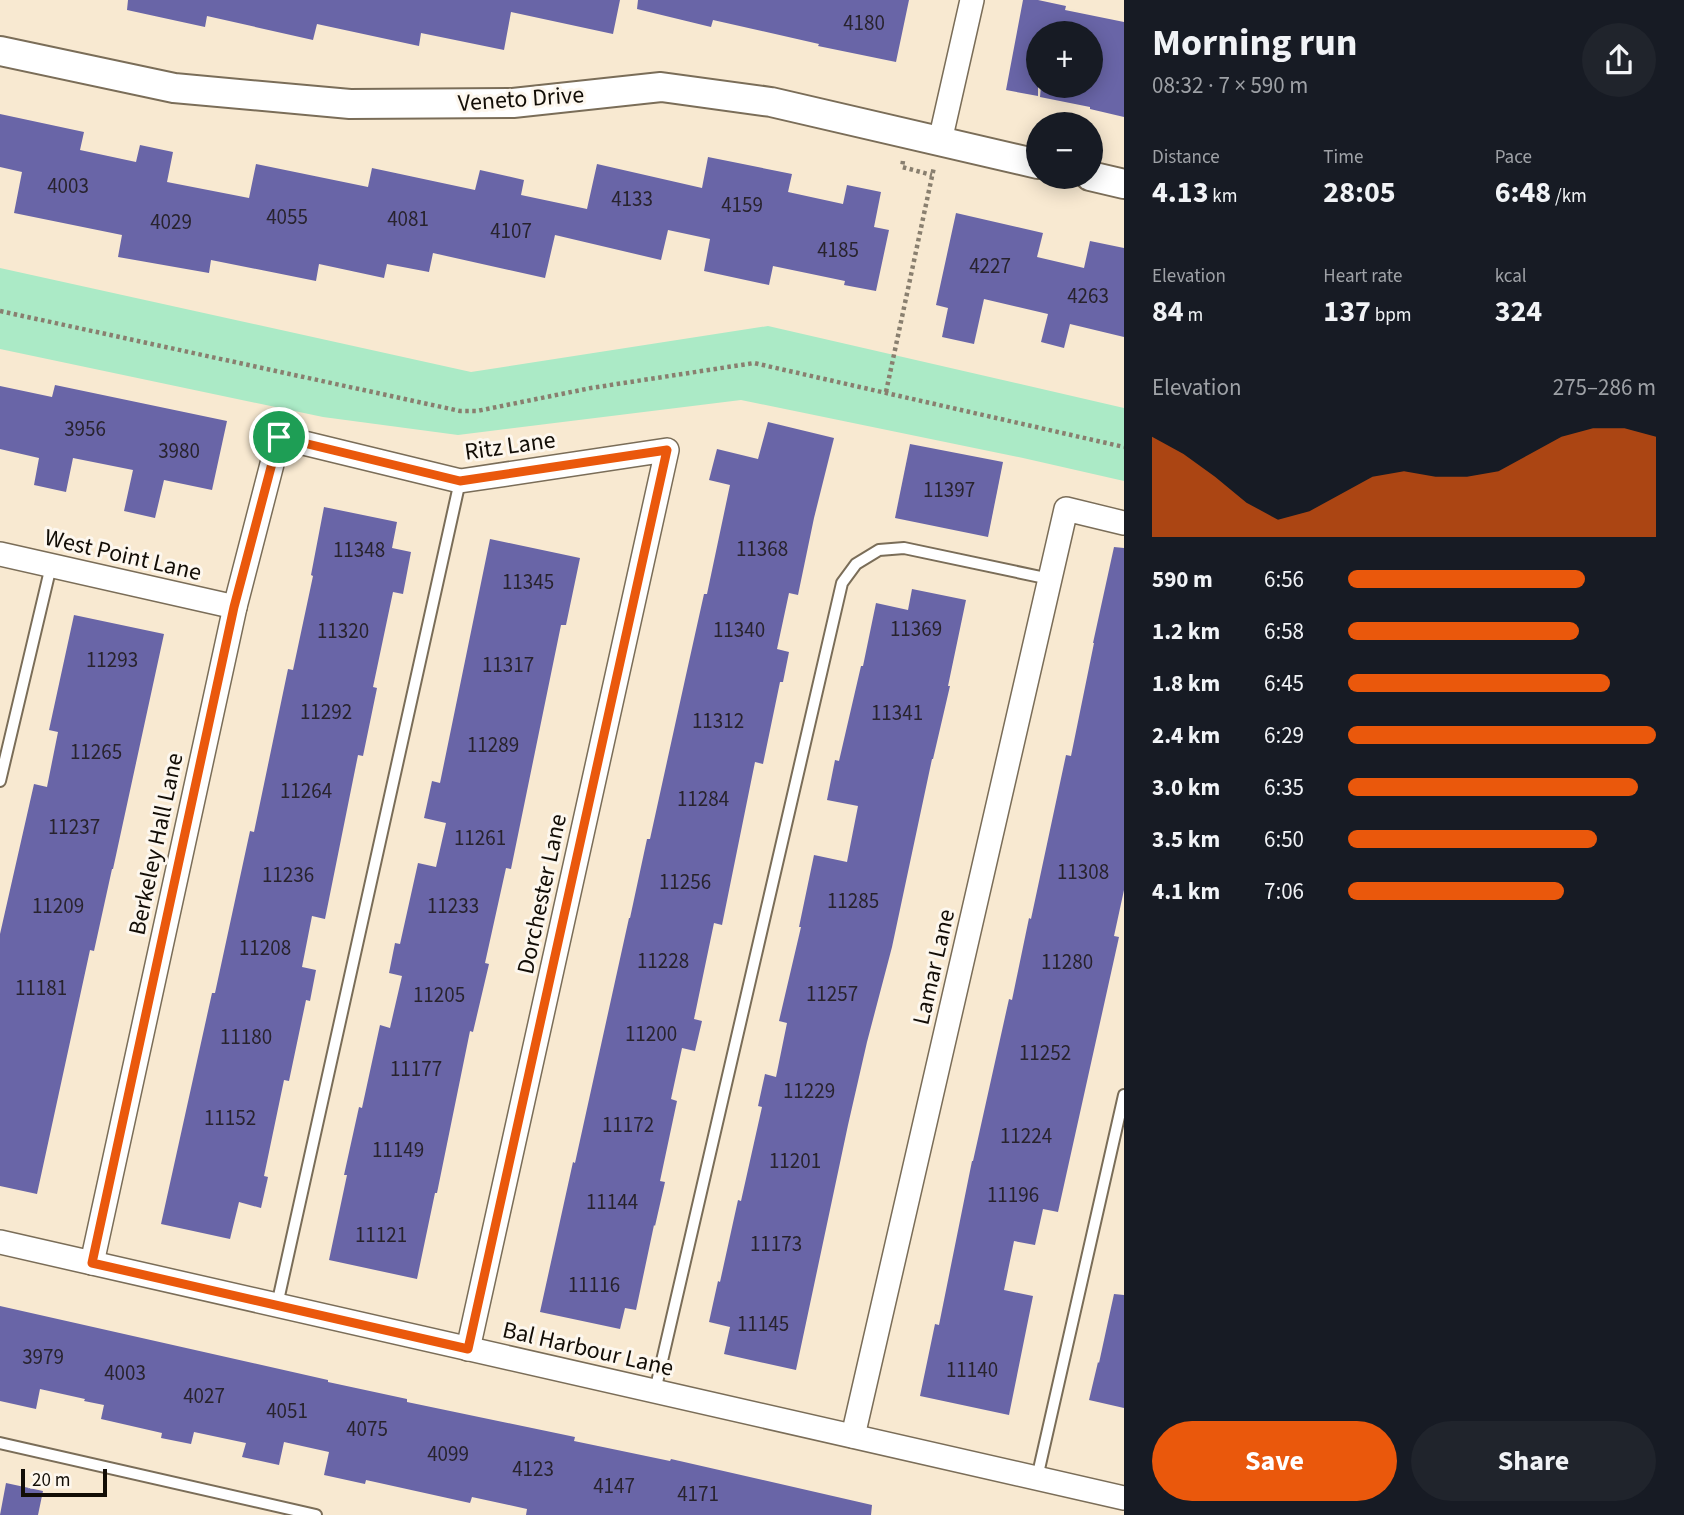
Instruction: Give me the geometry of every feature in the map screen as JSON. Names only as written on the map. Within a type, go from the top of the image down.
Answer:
[{"type":"street","points":[[940,141],[972,0]]},
{"type":"street","name":"Veneto Drive","points":[[0,51],[174,88],[350,104],[513,103],[661,87],[771,102],[1026,161]]},
{"type":"street","points":[[1103,179],[1124,184]]},
{"type":"street","name":"Ritz Lane","points":[[279,437],[460,481],[667,450]]},
{"type":"street","name":"Berkeley Hall Lane","points":[[92,1263],[234,607],[279,437]]},
{"type":"street","name":"Dorchester Lane","points":[[468,1349],[667,450]]},
{"type":"street","name":"Lamar Lane","points":[[853,1436],[1066,509],[1124,523]]},
{"type":"street","name":"West Point Lane","points":[[0,554],[234,607]]},
{"type":"street","name":"Bal Harbour Lane","points":[[0,1242],[1124,1498]]},
{"type":"lane","points":[[277,1305],[460,481]]},
{"type":"lane","points":[[655,1391],[842,583],[856,564],[879,550],[904,548],[1050,579]]},
{"type":"lane","points":[[0,781],[51,566]]},
{"type":"lane","points":[[1037,1478],[1124,1095]]},
{"type":"lane","points":[[0,1443],[316,1515]]},
{"type":"path","points":[[886,392],[940,141]]},
{"type":"path","points":[[0,311],[460,411],[477,411],[590,388],[754,363],[1124,447]]},
{"type":"green space","points":[[0,268],[471,372],[768,326],[1124,408],[1124,481],[741,400],[458,435],[323,417],[0,349]]},
{"type":"building","points":[[128,0],[620,0],[613,34],[511,12],[504,50],[421,33],[419,46],[317,24],[313,40],[207,16],[205,27],[127,10]]},
{"type":"building","points":[[638,0],[909,0],[896,62],[713,20],[711,27],[637,9]]},
{"type":"building","points":[[1023,0],[1066,6],[1065,10],[1124,22],[1124,117],[1045,98],[1103,98],[1103,21],[1026,21],[1026,94],[1006,90]]},
{"type":"building","points":[[0,114],[84,132],[80,150],[136,162],[140,145],[173,152],[167,182],[249,198],[256,164],[368,187],[372,168],[475,190],[480,170],[524,180],[521,195],[587,209],[597,164],[702,188],[708,157],[792,174],[788,192],[843,204],[847,185],[881,192],[874,227],[889,230],[876,291],[844,285],[845,281],[773,266],[769,285],[704,271],[710,239],[668,230],[661,260],[555,235],[545,278],[433,253],[429,272],[387,264],[384,278],[319,264],[316,281],[211,260],[209,273],[118,257],[122,235],[14,213],[22,172],[0,167]]},
{"type":"building","points":[[956,213],[1043,233],[1037,257],[1084,268],[1090,241],[1124,248],[1124,337],[1070,324],[1064,348],[1041,342],[1048,314],[984,299],[974,344],[942,337],[948,308],[936,305]]},
{"type":"building","points":[[55,385],[227,421],[212,490],[164,480],[155,518],[124,511],[133,470],[73,458],[66,492],[34,485],[39,458],[0,449],[0,386],[52,397]]},
{"type":"building","points":[[768,422],[834,438],[798,595],[789,593],[777,649],[789,652],[763,764],[755,762],[722,925],[714,923],[694,1019],[702,1021],[695,1051],[682,1048],[671,1099],[677,1101],[660,1181],[665,1182],[636,1310],[625,1308],[620,1329],[540,1312],[730,485],[709,480],[717,449],[758,459]]},
{"type":"building","points":[[910,444],[1003,462],[988,537],[895,518]]},
{"type":"building","points":[[324,507],[397,522],[392,548],[411,552],[403,594],[393,592],[373,687],[377,688],[363,756],[358,755],[325,919],[312,916],[302,967],[316,970],[310,1001],[306,1000],[289,1081],[284,1080],[264,1176],[268,1177],[261,1208],[239,1202],[230,1239],[161,1224],[250,831],[254,832],[288,669],[293,670]]},
{"type":"building","points":[[490,539],[580,558],[566,625],[561,625],[511,869],[506,868],[485,963],[489,964],[473,1032],[470,1031],[417,1279],[329,1260],[347,1175],[344,1175],[380,1025],[390,1028],[402,976],[389,973],[395,943],[400,944],[418,863],[436,867],[446,823],[424,818],[432,781],[440,783]]},
{"type":"building","points":[[1114,547],[1124,548],[1124,890],[1114,936],[1119,937],[1058,1212],[1043,1209],[1035,1245],[1014,1241],[1004,1290],[1033,1296],[1009,1415],[920,1396],[935,1324],[939,1325],[972,1161],[1009,999],[1012,1000],[1029,918],[1031,919],[1066,755],[1071,756]]},
{"type":"building","points":[[912,589],[966,600],[950,686],[892,947],[848,1125],[796,1370],[724,1354],[730,1327],[709,1322],[738,1200],[741,1201],[762,1107],[758,1106],[765,1074],[776,1077],[787,1023],[779,1021],[801,927],[814,855],[847,862],[858,806],[827,800],[835,760],[839,761],[863,666],[876,603],[908,610]]},
{"type":"building","points":[[74,615],[164,634],[94,951],[90,950],[37,1194],[0,1186],[0,934],[34,784],[47,787],[58,732],[49,730]]},
{"type":"building","points":[[1114,1294],[1124,1295],[1124,1408],[1089,1400]]},
{"type":"building","points":[[0,1306],[328,1380],[407,1399],[407,1402],[575,1437],[574,1441],[670,1461],[671,1459],[872,1505],[871,1515],[526,1515],[527,1509],[472,1497],[470,1503],[366,1480],[365,1484],[324,1475],[329,1452],[284,1442],[279,1465],[242,1457],[246,1443],[194,1432],[191,1444],[161,1438],[162,1433],[101,1419],[104,1405],[40,1389],[36,1409],[0,1401]]},
{"type":"building","points":[[6,1483],[43,1491],[38,1515],[0,1515]]},
{"type":"route","points":[[279,437],[460,481],[667,450],[468,1349],[92,1263],[234,607],[279,437]]}]
